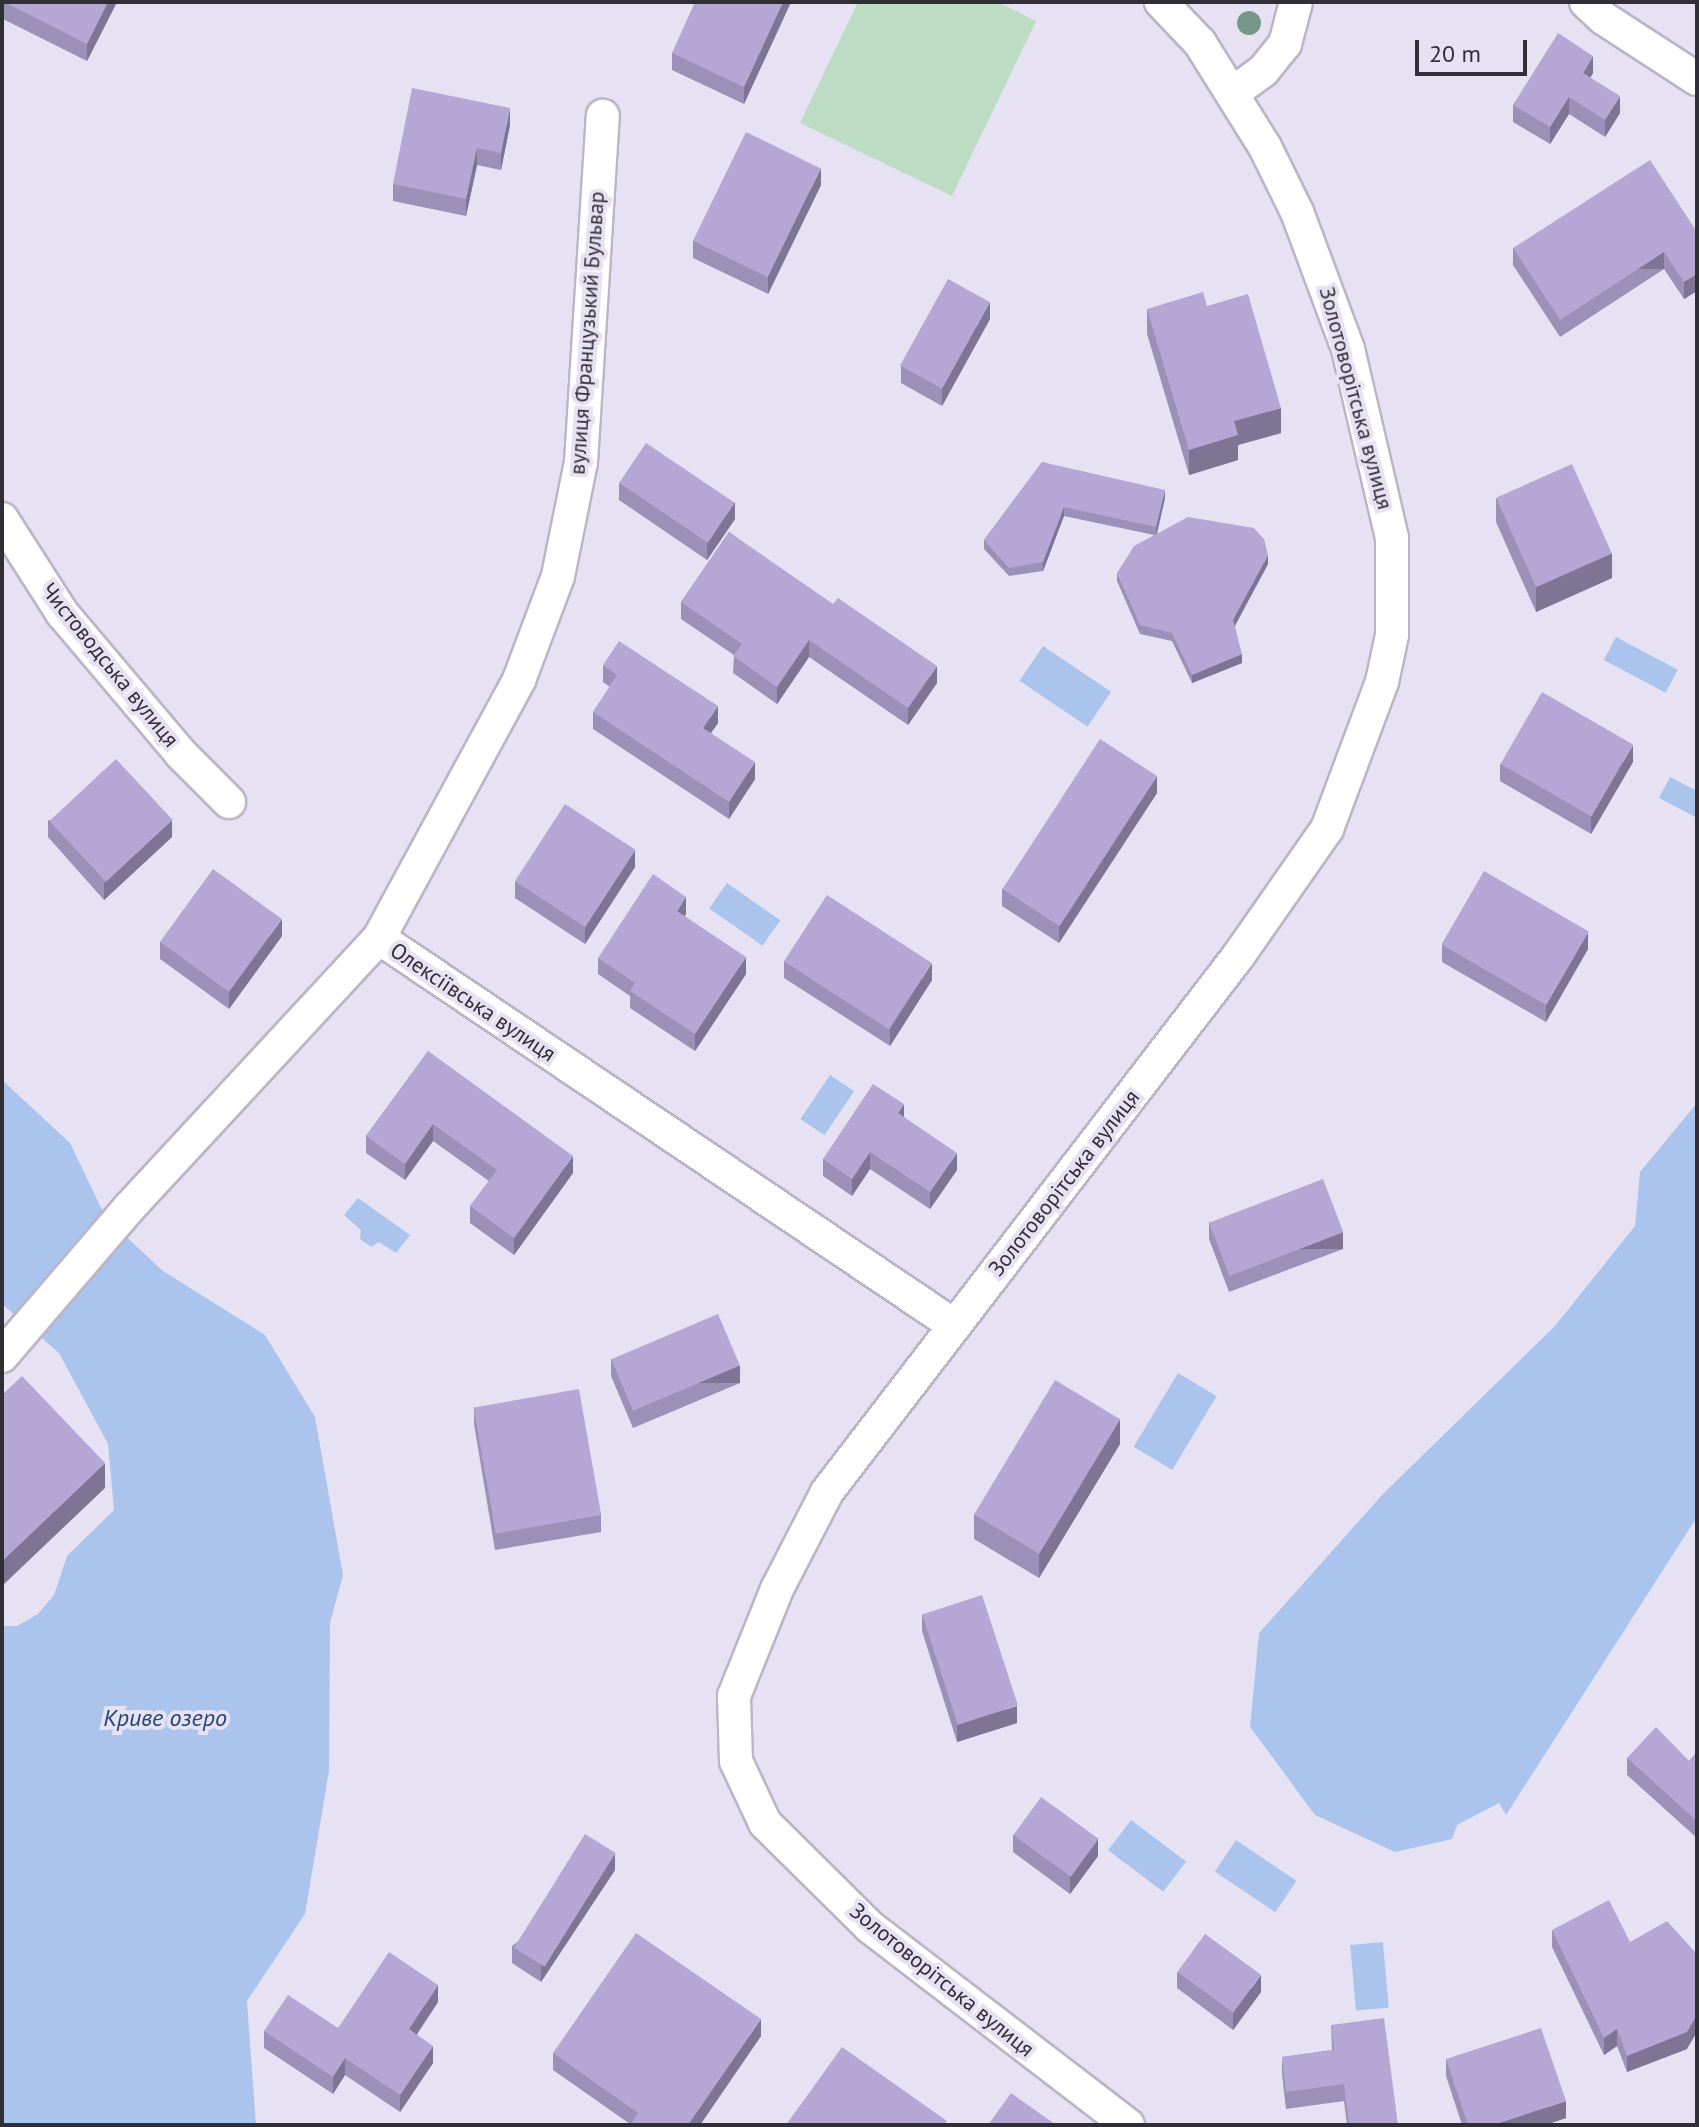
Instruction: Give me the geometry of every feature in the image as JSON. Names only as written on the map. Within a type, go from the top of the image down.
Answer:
[{"type":"street","name":"Золотоворітська вулиця","points":[[1128,2125],[870,1927],[765,1823],[736,1761],[734,1696],[777,1589],[827,1492],[1299,871],[1327,829],[1382,682],[1392,619],[1392,538],[1384,490],[1328,289],[1297,212],[1234,92],[1200,43],[1161,2]]},
{"type":"street","points":[[1234,92],[1263,71],[1285,44],[1296,2]]},
{"type":"street","points":[[1586,2],[1603,18],[1697,79]]},
{"type":"street","name":"вулиця Французький Бульвар","points":[[379,938],[519,680],[558,576],[581,462],[603,116]]},
{"type":"street","name":"Чистоводська вулиця","points":[[2,519],[62,613],[171,743],[229,802]]},
{"type":"street","name":"Олексіївська вулиця","points":[[7,1351],[129,1208],[379,938],[955,1326]]},
{"type":"green space","points":[[858,2],[998,2],[1036,21],[952,196],[800,123]]},
{"type":"water","points":[[1616,637],[1678,670],[1666,693],[1604,660]]},
{"type":"water","points":[[1043,646],[1111,692],[1087,727],[1020,681]]},
{"type":"water","points":[[1670,777],[1697,791],[1697,818],[1659,798]]},
{"type":"water","points":[[727,883],[780,920],[762,946],[709,908]]},
{"type":"water","points":[[830,1075],[854,1091],[824,1135],[800,1119]]},
{"type":"water","name":"Криве озеро","points":[[2,1080],[70,1143],[106,1218],[163,1271],[265,1335],[315,1417],[343,1575],[330,1623],[329,1771],[305,1914],[247,2001],[256,2125],[2,2125],[2,1626],[17,1626],[38,1614],[54,1595],[67,1556],[114,1510],[108,1444],[59,1353],[2,1304]]},
{"type":"water","points":[[1697,1103],[1697,1517],[1506,1815],[1499,1803],[1457,1825],[1452,1839],[1395,1852],[1315,1815],[1250,1727],[1259,1633],[1383,1494],[1555,1326],[1635,1226],[1640,1172]]},
{"type":"water","points":[[358,1198],[410,1235],[396,1253],[379,1242],[371,1247],[360,1239],[361,1230],[344,1215]]},
{"type":"water","points":[[1178,1373],[1217,1396],[1172,1470],[1134,1447]]},
{"type":"water","points":[[1131,1820],[1186,1862],[1163,1892],[1108,1850]]},
{"type":"water","points":[[1236,1840],[1297,1881],[1275,1912],[1215,1872]]},
{"type":"water","points":[[1383,1942],[1389,2008],[1356,2011],[1350,1945]]},
{"type":"building","points":[[4,2],[108,2],[87,44]]},
{"type":"building","points":[[695,2],[783,2],[744,87],[672,53]]},
{"type":"building","points":[[1558,33],[1593,56],[1583,73],[1620,96],[1605,120],[1569,97],[1550,127],[1513,105]]},
{"type":"building","points":[[412,88],[510,108],[501,153],[477,148],[466,199],[393,184]]},
{"type":"building","points":[[746,132],[821,168],[768,277],[693,241]]},
{"type":"building","points":[[1650,160],[1697,232],[1697,274],[1684,282],[1664,252],[1560,320],[1513,248]]},
{"type":"building","points":[[948,279],[990,302],[942,389],[900,366]]},
{"type":"building","points":[[1203,292],[1207,306],[1248,294],[1281,408],[1234,421],[1238,435],[1189,450],[1147,309]]},
{"type":"building","points":[[646,443],[735,503],[708,543],[619,483]]},
{"type":"building","points":[[1042,462],[1165,490],[1156,527],[1064,507],[1043,562],[1009,568],[984,540]]},
{"type":"building","points":[[1572,464],[1612,554],[1536,587],[1496,498]]},
{"type":"building","points":[[1188,517],[1254,528],[1264,539],[1268,555],[1233,620],[1242,654],[1192,675],[1172,633],[1140,625],[1117,573],[1134,546]]},
{"type":"building","points":[[729,532],[833,604],[838,598],[937,666],[908,708],[809,640],[777,687],[733,656],[742,644],[681,602]]},
{"type":"building","points":[[619,641],[718,706],[703,728],[755,762],[729,802],[593,712],[617,675],[603,665]]},
{"type":"building","points":[[1542,692],[1633,745],[1591,816],[1500,764]]},
{"type":"building","points":[[1100,739],[1157,776],[1060,926],[1003,889]]},
{"type":"building","points":[[116,759],[173,820],[106,882],[49,821]]},
{"type":"building","points":[[565,804],[635,850],[585,927],[515,881]]},
{"type":"building","points":[[213,869],[282,919],[229,992],[160,942]]},
{"type":"building","points":[[1484,871],[1589,931],[1546,1005],[1442,945]]},
{"type":"building","points":[[653,874],[686,897],[677,911],[746,957],[695,1034],[630,991],[635,983],[598,958]]},
{"type":"building","points":[[827,895],[932,963],[889,1029],[784,961]]},
{"type":"building","points":[[428,1051],[573,1156],[514,1238],[470,1206],[497,1170],[433,1124],[405,1164],[366,1136]]},
{"type":"building","points":[[873,1084],[904,1104],[898,1113],[957,1153],[930,1192],[870,1152],[852,1179],[823,1159]]},
{"type":"building","points":[[1323,1179],[1343,1232],[1230,1276],[1209,1223]]},
{"type":"building","points":[[718,1314],[740,1366],[633,1411],[611,1359]]},
{"type":"building","points":[[22,1376],[105,1463],[2,1561],[2,1395]]},
{"type":"building","points":[[1055,1380],[1120,1419],[1039,1554],[974,1515]]},
{"type":"building","points":[[579,1389],[601,1515],[496,1534],[474,1408]]},
{"type":"building","points":[[982,1595],[1018,1705],[958,1725],[922,1614]]},
{"type":"building","points":[[1656,1727],[1689,1761],[1697,1752],[1697,1821],[1627,1758]]},
{"type":"building","points":[[1041,1797],[1098,1839],[1071,1877],[1013,1835]]},
{"type":"building","points":[[585,1834],[616,1853],[545,1967],[514,1948]]},
{"type":"building","points":[[1609,1900],[1630,1942],[1667,1921],[1697,1954],[1697,2015],[1687,2032],[1627,2056],[1617,2029],[1604,2038],[1552,1930]]},
{"type":"building","points":[[636,1933],[761,2019],[688,2125],[630,2125],[638,2113],[553,2053]]},
{"type":"building","points":[[1205,1934],[1261,1975],[1233,2013],[1177,1972]]},
{"type":"building","points":[[389,1952],[438,1985],[409,2029],[433,2046],[400,2095],[345,2058],[333,2077],[264,2031],[288,1995],[338,2028]]},
{"type":"building","points":[[1384,2018],[1398,2125],[1349,2125],[1344,2084],[1286,2092],[1282,2057],[1334,2050],[1331,2025]]},
{"type":"building","points":[[1541,2028],[1566,2101],[1493,2125],[1468,2125],[1446,2059]]},
{"type":"building","points":[[842,2047],[947,2121],[944,2125],[786,2125]]},
{"type":"building","points":[[1011,2093],[1056,2125],[988,2125]]}]
